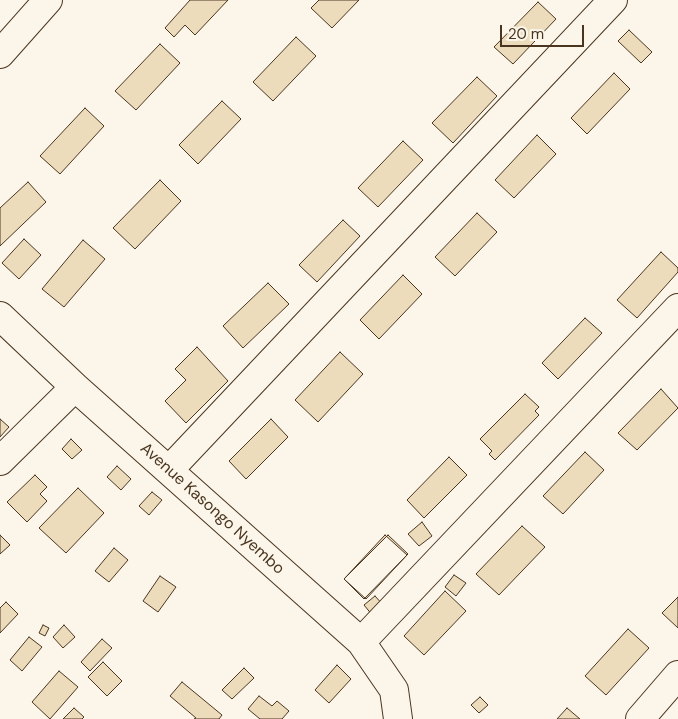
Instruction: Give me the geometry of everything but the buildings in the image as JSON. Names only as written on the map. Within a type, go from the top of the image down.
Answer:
[{"type":"street","points":[[0,54],[48,0]]},
{"type":"street","points":[[169,470],[613,0]]},
{"type":"street","points":[[361,642],[678,308]]},
{"type":"street","name":"Avenue Kasongo Nyembo","points":[[0,316],[75,387],[361,642],[394,690],[398,719]]},
{"type":"street","points":[[0,461],[75,387]]},
{"type":"street","points":[[640,719],[678,675]]}]
